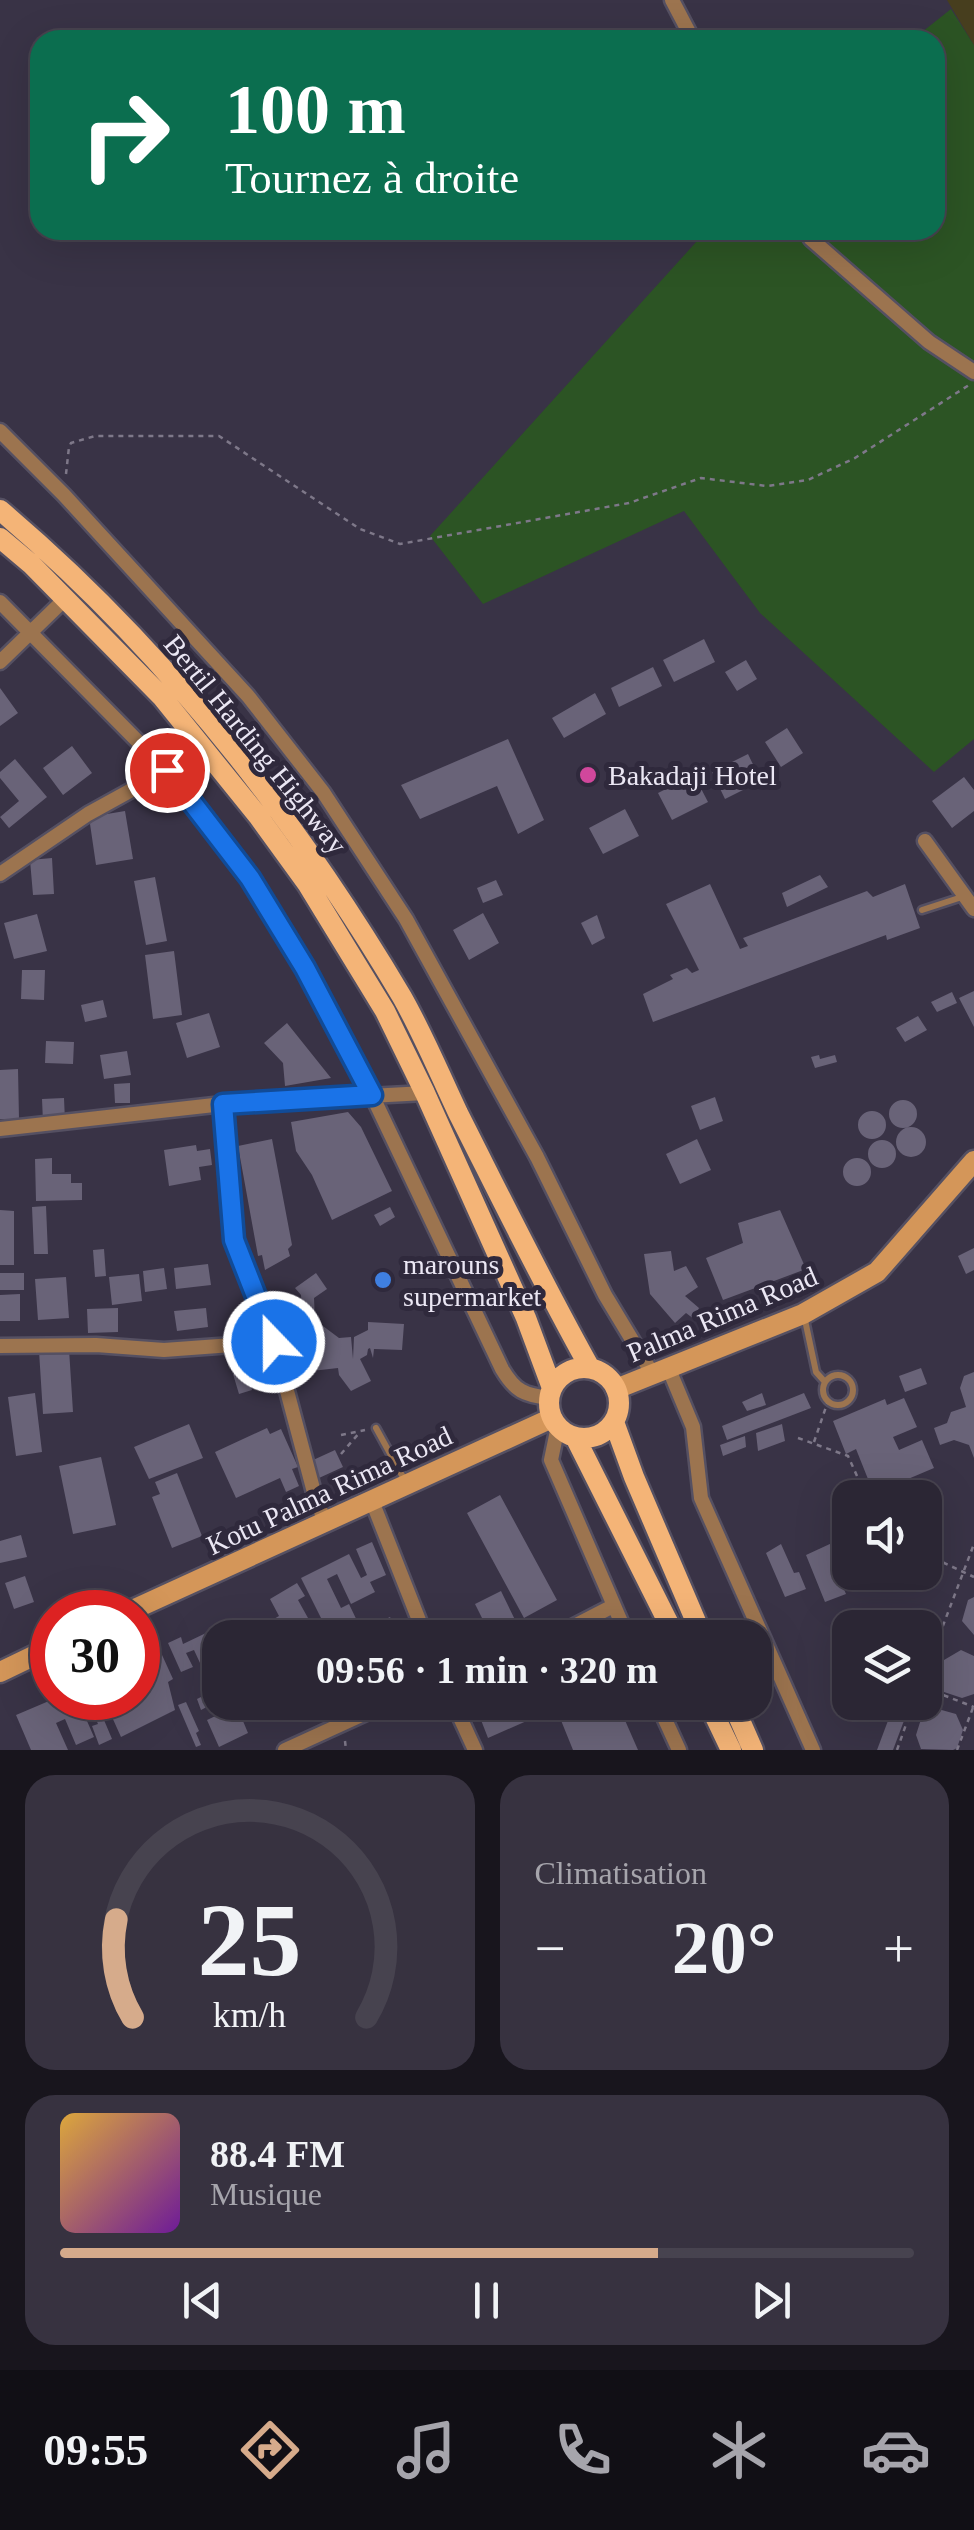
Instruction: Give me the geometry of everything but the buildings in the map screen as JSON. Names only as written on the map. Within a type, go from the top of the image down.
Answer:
[{"type":"main road","name":"Bertil Harding Highway","points":[[0,510],[46,549],[178,683],[275,802],[326,874],[404,1000],[534,1265],[590,1368],[606,1375],[616,1388]]},
{"type":"main road","name":"Bertil Harding Highway","points":[[0,538],[31,564],[162,697],[308,885],[385,1011],[526,1318],[557,1414],[666,1620]]},
{"type":"main road","points":[[590,1368],[565,1373],[557,1414],[594,1437],[614,1422],[620,1405],[616,1388]]},
{"type":"main road","points":[[614,1422],[695,1620]]},
{"type":"main road","points":[[717,1720],[732,1750]]},
{"type":"main road","points":[[740,1720],[753,1750]]},
{"type":"street","points":[[672,0],[687,30]]},
{"type":"street","points":[[811,240],[929,342],[974,372]]},
{"type":"street","points":[[0,431],[248,696],[323,792],[406,920],[477,1044],[605,1296],[660,1370],[693,1427],[702,1498],[814,1750]]},
{"type":"street","points":[[0,662],[64,600]]},
{"type":"street","points":[[0,602],[167,770],[250,878],[305,968],[372,1095],[502,1369],[512,1386],[557,1414],[551,1460],[620,1620]]},
{"type":"street","points":[[0,874],[88,814],[204,750]]},
{"type":"street","points":[[925,841],[968,903]]},
{"type":"street","points":[[0,1129],[223,1104],[424,1093]]},
{"type":"street","points":[[223,1104],[234,1240],[274,1342],[325,1522]]},
{"type":"street","name":"Palma Rima Road","points":[[616,1388],[804,1314],[877,1272],[974,1161]]},
{"type":"street","points":[[0,1346],[96,1344],[164,1350],[274,1342]]},
{"type":"street","name":"Kotu Palma Rima Road","points":[[160,1597],[557,1414]]},
{"type":"street","points":[[372,1501],[419,1620]]},
{"type":"street","points":[[586,1620],[613,1606]]},
{"type":"street","points":[[0,1672],[30,1658]]},
{"type":"street","points":[[285,1750],[351,1720]]},
{"type":"street","points":[[461,1720],[475,1750]]},
{"type":"street","points":[[665,1720],[678,1750]]},
{"type":"lane","points":[[922,910],[968,903]]},
{"type":"lane","points":[[804,1314],[816,1372],[825,1382]]},
{"type":"lane","points":[[838,1375],[848,1379],[851,1396],[836,1405],[828,1401],[823,1394],[825,1382],[838,1375]]},
{"type":"lane","points":[[376,1428],[407,1484]]},
{"type":"path","points":[[64,495],[70,447],[82,438],[219,436],[360,529],[400,544],[629,502],[700,478],[767,486],[808,480],[854,458],[974,382]]},
{"type":"path","points":[[814,1444],[828,1401]]},
{"type":"path","points":[[341,1435],[376,1428]]},
{"type":"path","points":[[341,1454],[361,1431]]},
{"type":"path","points":[[798,1438],[848,1456],[859,1480]]},
{"type":"path","points":[[942,1627],[974,1544]]},
{"type":"path","points":[[942,1562],[974,1577]]},
{"type":"path","points":[[942,1694],[974,1706],[958,1750]]},
{"type":"path","points":[[897,1750],[908,1720]]},
{"type":"green space","points":[[951,9],[974,45],[974,739],[934,772],[760,613],[684,511],[483,604],[430,536],[698,240],[945,240],[945,30],[925,30]]},
{"type":"sand","points":[[947,0],[974,0],[974,45]]},
{"type":"place","name":"Bakadaji Hotel","points":[[588,775]]},
{"type":"place","name":"marouns supermarket","points":[[383,1280]]},
{"type":"route","points":[[167,770],[250,878],[305,968],[372,1095],[223,1104],[234,1240],[274,1342]]}]
